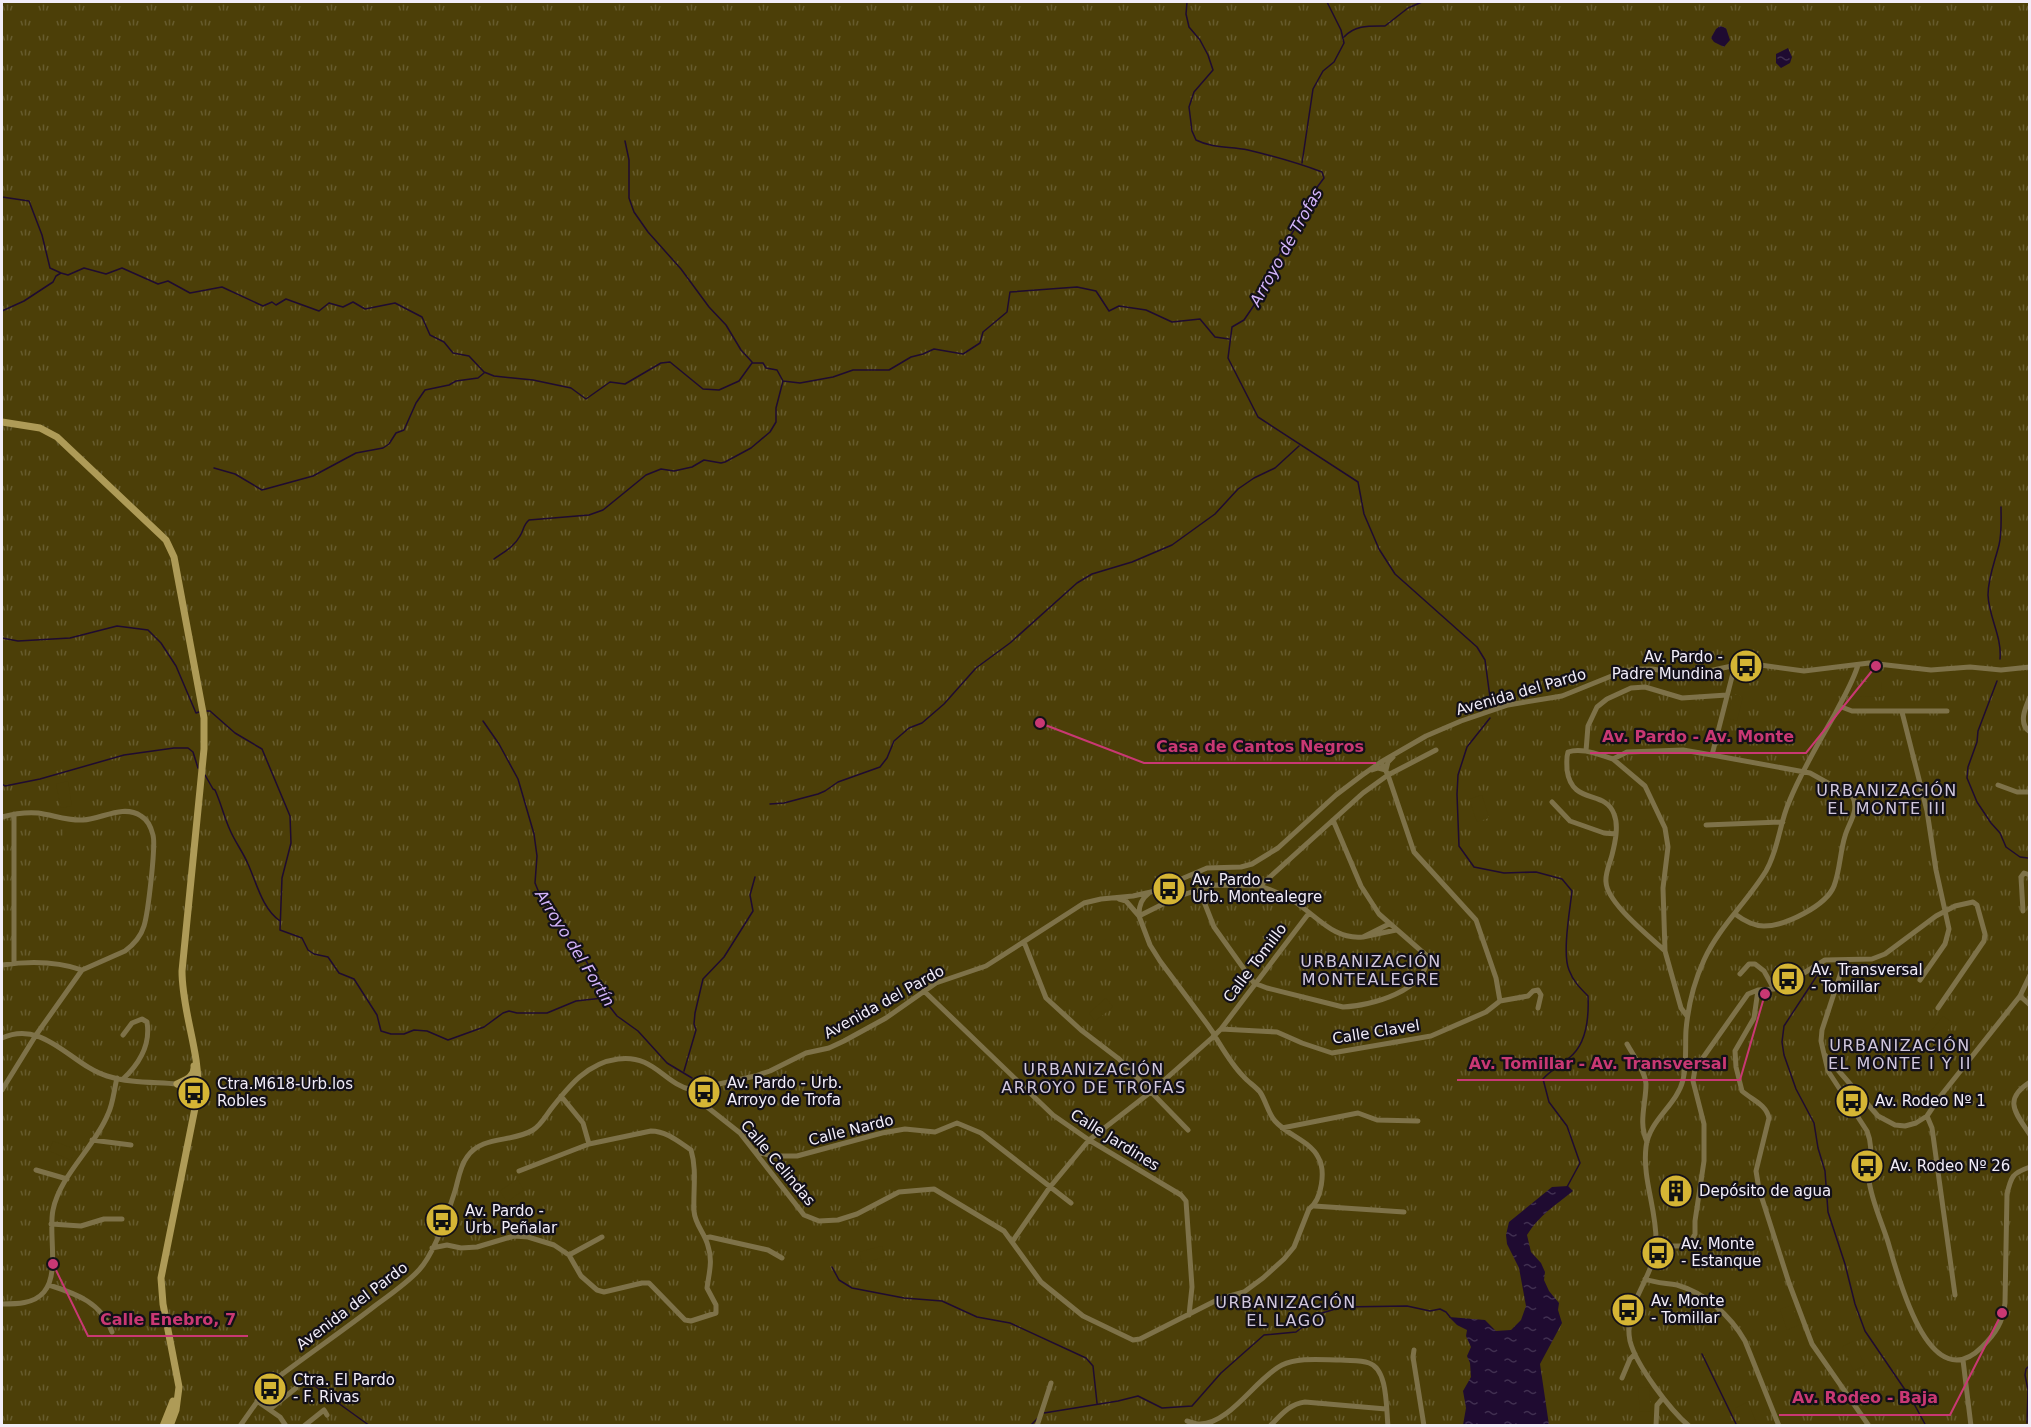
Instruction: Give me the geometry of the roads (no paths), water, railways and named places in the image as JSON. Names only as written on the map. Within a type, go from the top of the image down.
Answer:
[{"type":"main road","points":[[2,422],[40,428],[57,436],[159,532],[171,548],[204,718],[205,737],[182,960],[182,983],[199,1079],[160,1278],[177,1375],[178,1397],[170,1425]]},
{"type":"main road","points":[[189,1081],[195,1070],[192,1039]]},
{"type":"main road","points":[[177,1084],[199,1079]]},
{"type":"main road","points":[[189,1081],[197,1096]]},
{"type":"main road","points":[[163,1425],[175,1395],[177,1375]]},
{"type":"street","name":"Avenida del Pardo","points":[[240,1425],[266,1389],[418,1270],[426,1260],[449,1210],[465,1159],[471,1151],[488,1142],[532,1131],[541,1124],[561,1096],[585,1071],[602,1063],[628,1058],[642,1060],[692,1090],[771,1071],[806,1053],[829,1048],[844,1041],[886,1018],[947,978],[986,966],[1076,907],[1091,901],[1135,903],[1151,892],[1207,868],[1240,867],[1265,857],[1292,837],[1336,795],[1369,770],[1426,736],[1508,705],[1562,696],[1624,671],[1652,669],[1690,675],[1755,663],[1804,671],[1878,663],[1941,670],[1962,667],[2001,670],[2030,667]]},
{"type":"street","points":[[1656,1246],[1680,1246],[1690,1243],[1695,1234],[1704,1161],[1704,1124],[1685,1063],[1687,1016],[1694,989],[1712,946],[1768,867],[1778,844],[1788,804],[1858,664]]},
{"type":"street","points":[[1712,754],[1735,665]]},
{"type":"street","points":[[1586,751],[1588,726],[1597,707],[1607,699],[1631,688],[1645,687],[1682,698],[1727,695]]},
{"type":"street","points":[[2030,697],[2023,716],[2023,723],[2030,732]]},
{"type":"street","points":[[1839,706],[1852,711],[1947,711]]},
{"type":"street","points":[[1902,712],[1927,811],[1936,870],[1949,929],[1938,955],[1920,980]]},
{"type":"street","points":[[1260,886],[1387,773],[1436,750]]},
{"type":"street","points":[[1613,759],[1627,752],[1683,750],[1712,754],[1810,773],[1849,793],[1856,803],[1856,809],[1842,845],[1834,886],[1821,902],[1801,915],[1762,926],[1755,925],[1735,914]]},
{"type":"street","points":[[1387,773],[1388,762],[1398,751]]},
{"type":"street","points":[[1665,951],[1618,905],[1609,892],[1606,875],[1616,834],[1616,819],[1612,808],[1603,801],[1580,792],[1571,784],[1566,760],[1568,752],[1586,751],[1613,759],[1645,786],[1665,828],[1668,847],[1662,888],[1665,951],[1681,1008],[1687,1016]]},
{"type":"street","points":[[1381,762],[1387,773],[1414,852],[1476,920],[1496,978],[1500,1001]]},
{"type":"street","points":[[1369,770],[1378,768],[1387,773]]},
{"type":"street","points":[[1998,785],[2017,792],[2030,792]]},
{"type":"street","points":[[1552,802],[1570,821],[1604,833],[1616,834]]},
{"type":"street","points":[[2,817],[38,813],[82,820],[126,811],[143,818],[152,830],[155,842],[147,915],[141,933],[125,951],[82,970],[36,1035],[2,1090]]},
{"type":"street","points":[[14,814],[14,963]]},
{"type":"street","points":[[1199,889],[1214,927],[1254,983],[1343,1007],[1355,1006],[1398,993],[1415,983],[1423,973],[1428,959],[1423,951],[1395,930],[1379,914],[1361,886],[1333,820]]},
{"type":"street","points":[[1706,825],[1783,822]]},
{"type":"street","points":[[2023,912],[2021,877],[2024,873],[2030,875]]},
{"type":"street","points":[[1139,916],[1212,885],[1260,886],[1294,901],[1341,935],[1352,938],[1364,937],[1395,930]]},
{"type":"street","points":[[1091,901],[1122,899],[1135,903],[1151,892]]},
{"type":"street","name":"Calle Celindas","points":[[692,1090],[692,1095],[740,1133],[804,1215],[819,1221],[838,1220],[857,1214],[898,1192],[934,1189],[1004,1232],[1041,1282],[1083,1316],[1133,1340],[1140,1340],[1219,1299],[1244,1292],[1263,1278],[1294,1247],[1309,1209],[1314,1206],[1318,1198],[1322,1172],[1315,1152],[1282,1128],[1272,1117],[1257,1089],[1242,1076],[1216,1034],[1160,961],[1150,945],[1135,903]]},
{"type":"street","points":[[1647,1142],[1682,1084],[1748,994],[1783,986],[1825,960],[1872,959],[1885,954],[1936,916],[1965,903],[1975,903],[1985,934],[1984,941],[1938,1008]]},
{"type":"street","name":"Calle Tomillo","points":[[1216,1034],[1309,912]]},
{"type":"street","points":[[1364,937],[1389,924]]},
{"type":"street","points":[[1024,942],[1046,998],[1081,1030],[1119,1059],[1188,1130]]},
{"type":"street","points":[[1845,960],[1822,1030],[1824,1062],[1867,1131],[1870,1141],[1869,1183],[1908,1306],[1936,1352],[1948,1360],[1963,1360],[1976,1353],[2002,1321],[2005,1303],[2007,1194],[2015,1173],[2030,1167]]},
{"type":"street","points":[[2,965],[50,962],[82,970]]},
{"type":"street","points":[[1740,974],[1749,964],[1755,964],[1764,971],[1774,989]]},
{"type":"street","points":[[1824,1054],[1868,1106],[1886,1122],[1905,1126],[1927,1116],[2020,996],[2030,975]]},
{"type":"street","name":"Calle Clavel","points":[[1216,1034],[1277,1032],[1332,1053],[1431,1036],[1486,1012],[1500,1001],[1528,996],[1538,990],[1541,995],[1538,1008]]},
{"type":"street","points":[[1758,990],[1754,1018],[1738,1044],[1735,1058],[1742,1091],[1763,1105],[1768,1112],[1769,1118],[1756,1171],[1759,1189],[1809,1336],[1869,1425]]},
{"type":"street","name":"Calle Jardines","points":[[924,991],[1053,1115],[1089,1140],[1181,1195],[1186,1201],[1192,1287],[1189,1315]]},
{"type":"street","points":[[2020,996],[2030,1005]]},
{"type":"street","points":[[2,1304],[16,1304],[36,1299],[49,1285],[52,1250],[51,1224],[56,1201],[108,1114],[120,1079],[144,1054],[147,1022],[142,1019],[135,1020],[123,1035]]},
{"type":"street","points":[[2,1038],[22,1033],[36,1035],[51,1042],[96,1072],[120,1079],[177,1084]]},
{"type":"street","points":[[1012,1242],[1050,1187],[1089,1140],[1152,1091],[1216,1034]]},
{"type":"street","points":[[1627,1044],[1646,1084],[1642,1116],[1647,1142],[1647,1180],[1656,1246],[1631,1311],[1629,1337],[1635,1354],[1663,1398],[1678,1417],[1689,1425]]},
{"type":"street","points":[[1832,1076],[1830,1072],[1833,1067]]},
{"type":"street","points":[[2030,1082],[2022,1087],[2013,1103],[2014,1109],[2030,1135]]},
{"type":"street","points":[[561,1096],[583,1123],[589,1144]]},
{"type":"street","points":[[1282,1128],[1358,1113],[1377,1120],[1418,1121]]},
{"type":"street","points":[[1927,1116],[1932,1128],[1955,1295]]},
{"type":"street","name":"Calle Nardo","points":[[755,1151],[772,1156],[797,1156],[882,1133],[905,1129],[935,1132],[957,1123],[981,1133],[1071,1203]]},
{"type":"street","points":[[1643,1130],[1651,1132]]},
{"type":"street","points":[[436,1238],[447,1245],[460,1248],[477,1247],[514,1236],[528,1237],[554,1245],[569,1255],[581,1276],[597,1290],[604,1292],[649,1283],[680,1316],[691,1321],[712,1316],[716,1312],[716,1303],[707,1288],[711,1268],[709,1249],[694,1212],[695,1162],[691,1150],[658,1131],[589,1144],[519,1171]]},
{"type":"street","points":[[93,1140],[131,1145]]},
{"type":"street","points":[[36,1170],[68,1179]]},
{"type":"street","points":[[1314,1206],[1404,1212]]},
{"type":"street","points":[[51,1224],[81,1226],[104,1219],[122,1219]]},
{"type":"street","points":[[569,1255],[602,1237]]},
{"type":"street","points":[[705,1238],[768,1250],[782,1258]]},
{"type":"street","points":[[432,1248],[447,1245]]},
{"type":"street","points":[[1645,1279],[1674,1285],[1700,1295],[1722,1311],[1745,1341],[1779,1425]]},
{"type":"street","points":[[49,1285],[87,1299],[103,1313],[112,1332]]},
{"type":"street","points":[[1414,1350],[1413,1357],[1424,1425]]},
{"type":"street","points":[[1622,1378],[1630,1359],[1635,1354]]},
{"type":"street","points":[[1186,1421],[1200,1424],[1222,1416],[1284,1364],[1309,1360],[1363,1361],[1376,1366],[1382,1377],[1388,1425]]},
{"type":"street","points":[[1963,1360],[1971,1425]]},
{"type":"street","points":[[1037,1425],[1051,1383]]},
{"type":"street","name":"Avenida del Pardo","points":[[249,1414],[268,1408],[296,1388]]},
{"type":"street","points":[[266,1389],[268,1408]]},
{"type":"street","points":[[1656,1425],[1657,1405],[1663,1398]]},
{"type":"street","points":[[258,1401],[280,1417],[286,1425]]},
{"type":"street","points":[[1270,1425],[1297,1403],[1386,1409]]},
{"type":"street","points":[[304,1425],[324,1410],[327,1415]]},
{"type":"water","points":[[1720,26],[1726,28],[1730,40],[1724,47],[1711,38]]},
{"type":"water","points":[[1788,48],[1792,57],[1790,63],[1781,68],[1776,63],[1776,54]]},
{"type":"water","points":[[1568,1186],[1573,1191],[1542,1216],[1527,1235],[1531,1252],[1541,1263],[1545,1272],[1544,1280],[1549,1291],[1559,1303],[1558,1310],[1562,1323],[1540,1364],[1549,1425],[1463,1425],[1466,1408],[1463,1391],[1471,1377],[1467,1356],[1471,1347],[1466,1336],[1467,1330],[1457,1325],[1449,1317],[1485,1320],[1496,1331],[1511,1330],[1521,1320],[1526,1306],[1519,1268],[1507,1244],[1506,1235],[1509,1222],[1552,1187]]},
{"type":"waterway","name":"Arroyo de Trofas","points":[[1187,2],[1186,14],[1189,27],[1200,40],[1213,70],[1194,92],[1189,107],[1192,131],[1196,140],[1209,145],[1248,150],[1285,160],[1322,172],[1324,178],[1309,198],[1302,217],[1275,261],[1269,283],[1244,320],[1232,327],[1228,358],[1258,417],[1358,482],[1364,514],[1379,549],[1395,574],[1477,647],[1485,660],[1491,705]]},
{"type":"waterway","points":[[1302,163],[1313,89],[1323,71],[1334,62],[1344,43],[1341,30],[1327,2]]},
{"type":"waterway","points":[[1344,37],[1358,28],[1385,26],[1408,8],[1422,2]]},
{"type":"waterway","points":[[625,141],[629,160],[629,198],[634,212],[709,307],[726,325],[741,350],[752,362]]},
{"type":"waterway","points":[[2,197],[29,201],[42,235],[50,268],[61,273]]},
{"type":"waterway","points":[[2,311],[24,301],[53,282],[61,273],[68,275],[84,268],[106,274],[122,268],[158,284],[168,281],[190,293],[222,287],[263,306],[272,302],[276,305],[286,299],[319,311],[329,303],[343,307],[353,302],[365,309],[395,303],[422,317],[430,335],[444,342],[453,353],[469,356],[484,372],[494,376],[533,380],[571,388],[586,399],[610,382],[625,384],[661,363],[670,362],[703,389],[719,390],[739,381],[752,363],[763,363],[766,368],[777,370],[783,381],[800,383],[833,377],[853,370],[889,370],[911,357],[934,349],[963,354],[980,343],[983,332],[1007,312],[1010,292],[1077,287],[1096,291],[1109,311],[1119,306],[1146,310],[1172,322],[1200,319],[1215,337],[1229,339]]},
{"type":"waterway","points":[[214,468],[235,474],[262,490],[313,476],[356,453],[383,448],[389,444],[396,433],[404,430],[416,403],[425,390],[449,385],[456,381],[478,378],[484,373]]},
{"type":"waterway","points":[[494,559],[515,543],[529,520],[589,515],[603,510],[646,475],[661,469],[674,471],[692,467],[704,460],[725,462],[751,448],[770,432],[776,422],[776,408],[783,381]]},
{"type":"waterway","points":[[770,804],[784,803],[818,794],[838,782],[880,767],[887,758],[894,741],[909,728],[922,723],[944,704],[976,668],[1010,643],[1077,583],[1092,574],[1132,562],[1172,545],[1215,514],[1238,489],[1275,468],[1299,446]]},
{"type":"waterway","points":[[2000,659],[1988,589],[2000,540],[2001,507]]},
{"type":"waterway","points":[[2,638],[18,641],[70,638],[117,626],[148,630],[161,643],[176,666],[196,713],[199,712]]},
{"type":"waterway","points":[[1997,681],[1978,731],[1967,778],[1977,802],[2000,833],[2006,847],[2020,857],[2028,858]]},
{"type":"waterway","points":[[207,711],[210,711],[235,733],[262,749],[290,816],[291,843],[282,878],[280,930],[302,938],[308,950],[328,957],[339,973],[354,979],[377,1015],[381,1031],[391,1034],[404,1034],[414,1030],[427,1031],[448,1040],[484,1027],[509,1011],[547,1013],[576,1001],[603,998]]},
{"type":"waterway","name":"Arroyo de Trofas","points":[[1490,718],[1467,747],[1458,775],[1459,846],[1474,867],[1504,873],[1536,872],[1562,879],[1572,891],[1567,931],[1567,963],[1573,978],[1588,996],[1586,1030],[1575,1052],[1543,1079],[1549,1102],[1567,1126],[1580,1163],[1567,1187]]},
{"type":"waterway","name":"Arroyo del Fortín","points":[[483,721],[499,744],[518,779],[534,834],[537,856],[535,883],[542,900],[583,956],[603,998],[617,1016],[638,1031],[667,1063],[692,1078]]},
{"type":"waterway","points":[[2,784],[5,786],[40,779],[124,755],[174,748],[188,748],[193,752],[198,768]]},
{"type":"waterway","points":[[205,775],[215,790],[230,830],[246,860],[264,903],[280,921]]},
{"type":"waterway","points":[[684,1071],[696,1030],[695,1013],[703,979],[724,957],[753,911],[750,895],[755,877]]},
{"type":"waterway","points":[[1818,974],[1784,1026],[1782,1042],[1784,1055],[1796,1089],[1814,1123],[1825,1171],[1828,1212],[1865,1331],[1912,1400],[1926,1426]]},
{"type":"waterway","name":"Arroyo del Fortín","points":[[832,1267],[839,1280],[852,1288],[904,1298],[942,1301],[977,1317],[1010,1323],[1086,1358],[1093,1366],[1097,1403]]},
{"type":"waterway","points":[[1044,1413],[1138,1396],[1162,1408],[1192,1406],[1221,1373],[1264,1335],[1296,1332],[1322,1313],[1342,1307],[1407,1306],[1430,1311],[1440,1309],[1450,1317]]},
{"type":"waterway","points":[[1702,1354],[1737,1426]]},
{"type":"waterway","points":[[2027,1423],[2028,1390],[2025,1375],[2030,1365]]},
{"type":"waterway","points":[[298,1374],[370,1426]]},
{"type":"waterway","points":[[1030,1426],[1038,1418]]},
{"type":"place","name":"Av. Pardo - Padre Mundina","points":[[1746,666]]},
{"type":"place","name":"Av. Pardo - Av. Monte","points":[[1876,666]]},
{"type":"place","name":"Casa de Cantos Negros","points":[[1040,723]]},
{"type":"place","name":"Av. Pardo - Urb. Montealegre","points":[[1169,889]]},
{"type":"place","name":"Av. Transversal - Tomillar","points":[[1788,979]]},
{"type":"place","name":"Av. Tomillar - Av. Transversal","points":[[1765,994]]},
{"type":"place","name":"Av. Pardo - Urb. Arroyo de Trofa","points":[[704,1092]]},
{"type":"place","name":"Ctra.M618-Urb.los Robles","points":[[194,1093]]},
{"type":"place","name":"Av. Rodeo Nº 1","points":[[1852,1101]]},
{"type":"place","name":"Av. Rodeo Nº 26","points":[[1867,1166]]},
{"type":"place","name":"Depósito de agua","points":[[1676,1191]]},
{"type":"place","name":"Av. Pardo - Urb. Peñalar","points":[[442,1220]]},
{"type":"place","name":"Av. Monte - Estanque","points":[[1658,1253]]},
{"type":"place","name":"Calle Enebro, 7","points":[[53,1264]]},
{"type":"place","name":"Av. Monte - Tomillar","points":[[1628,1310]]},
{"type":"place","name":"Av. Rodeo - Baja","points":[[2002,1313]]},
{"type":"place","name":"Ctra. El Pardo - F. Rivas","points":[[270,1389]]},
{"type":"district","name":"URBANIZACIÓN EL MONTE III","points":[[1887,799]]},
{"type":"district","name":"URBANIZACIÓN MONTEALEGRE","points":[[1371,970]]},
{"type":"district","name":"URBANIZACIÓN EL MONTE I Y II","points":[[1900,1054]]},
{"type":"district","name":"URBANIZACIÓN ARROYO DE TROFAS","points":[[1094,1078]]},
{"type":"district","name":"URBANIZACIÓN EL LAGO","points":[[1286,1311]]}]
